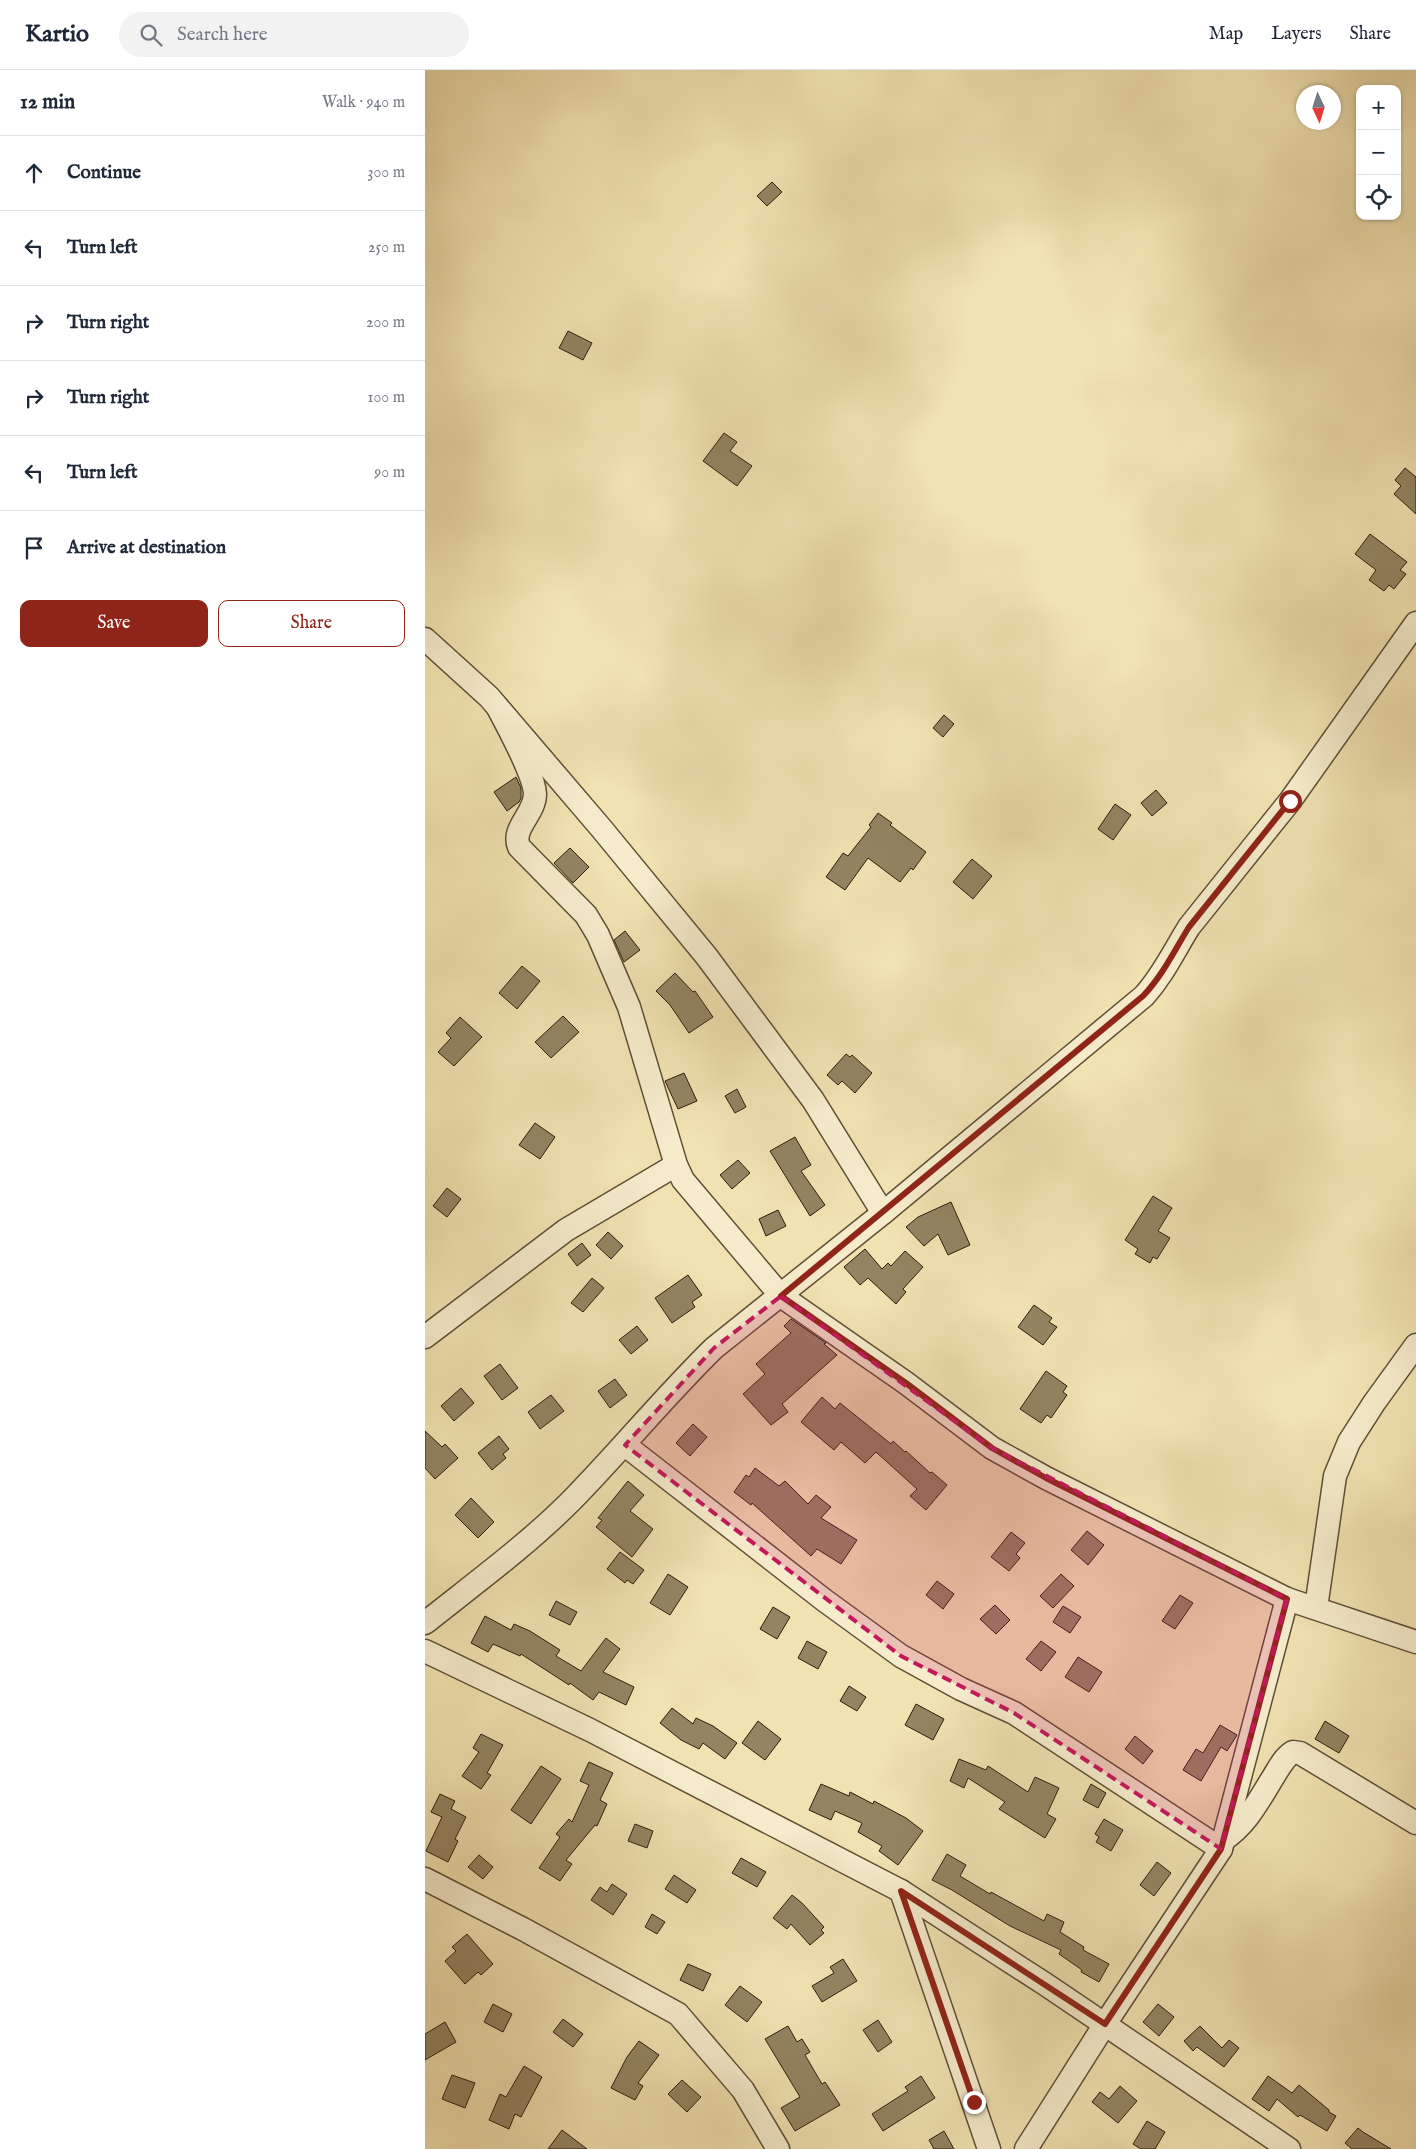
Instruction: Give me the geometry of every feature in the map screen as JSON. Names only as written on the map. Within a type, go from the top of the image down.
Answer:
[{"type":"street","points":[[425,1623],[539,1531],[625,1445],[690,1371],[708,1354],[883,1212],[1143,996],[1157,982],[1189,927],[1290,801],[1416,623]]},
{"type":"street","points":[[425,639],[499,708],[601,828],[748,1010],[813,1100],[883,1212]]},
{"type":"street","points":[[499,708],[517,746],[535,793],[534,802],[517,834],[516,840],[524,853],[586,915],[599,935],[629,1007],[676,1165],[689,1189],[781,1296],[906,1383],[992,1448],[1046,1478],[1287,1599],[1416,1642]]},
{"type":"street","points":[[425,1337],[565,1230],[676,1165]]},
{"type":"street","points":[[1316,1608],[1335,1476],[1349,1442],[1373,1403],[1416,1345]]},
{"type":"street","points":[[625,1445],[824,1600],[901,1656],[961,1688],[1014,1713],[1222,1845]]},
{"type":"street","points":[[1222,1845],[1287,1599]]},
{"type":"street","points":[[425,1651],[589,1730],[901,1891],[1105,2024],[1289,2149]]},
{"type":"street","points":[[1026,2149],[1222,1845],[1246,1820],[1283,1761],[1293,1752],[1300,1754],[1416,1822]]},
{"type":"street","points":[[430,1888],[523,1929],[678,2014],[743,2090],[777,2149]]},
{"type":"street","points":[[901,1891],[989,2149]]},
{"type":"highlighted area","points":[[781,1296],[992,1448],[1287,1599],[1221,1849],[1014,1713],[901,1656],[625,1445],[714,1348]]},
{"type":"building","points":[[772,182],[782,192],[767,206],[757,196]]},
{"type":"building","points":[[568,331],[592,343],[583,360],[559,348]]},
{"type":"building","points":[[724,433],[737,442],[730,451],[752,466],[737,486],[703,461]]},
{"type":"building","points":[[1405,468],[1416,477],[1416,514],[1394,494],[1401,486],[1395,480]]},
{"type":"building","points":[[1370,534],[1407,562],[1400,570],[1406,574],[1394,589],[1389,585],[1384,591],[1369,580],[1376,570],[1355,554]]},
{"type":"building","points":[[944,715],[954,724],[943,737],[933,728]]},
{"type":"building","points":[[516,777],[521,788],[521,798],[519,802],[507,811],[494,792]]},
{"type":"building","points":[[1156,790],[1167,803],[1152,816],[1141,803]]},
{"type":"building","points":[[1115,804],[1131,815],[1113,840],[1098,829]]},
{"type":"building","points":[[878,813],[892,823],[890,825],[926,852],[913,870],[911,868],[900,882],[868,858],[845,890],[826,877],[843,853],[848,856],[871,827],[869,825]]},
{"type":"building","points":[[570,848],[589,867],[573,883],[554,863]]},
{"type":"building","points":[[972,859],[992,876],[973,899],[953,882]]},
{"type":"building","points":[[625,931],[640,950],[624,962],[614,940]]},
{"type":"building","points":[[522,966],[540,981],[517,1009],[499,993]]},
{"type":"building","points":[[675,973],[693,992],[695,991],[713,1017],[689,1033],[670,1005],[656,991]]},
{"type":"building","points":[[563,1016],[579,1032],[551,1058],[535,1042]]},
{"type":"building","points":[[460,1017],[482,1037],[454,1066],[438,1052],[451,1038],[446,1033]]},
{"type":"building","points":[[846,1054],[850,1057],[852,1055],[872,1073],[855,1093],[842,1081],[838,1085],[827,1075]]},
{"type":"building","points":[[684,1073],[697,1101],[678,1109],[665,1081]]},
{"type":"building","points":[[737,1089],[746,1107],[735,1113],[725,1096]]},
{"type":"building","points":[[535,1123],[555,1137],[540,1159],[519,1145]]},
{"type":"building","points":[[795,1137],[811,1165],[801,1171],[825,1205],[810,1216],[770,1151]]},
{"type":"building","points":[[738,1160],[750,1173],[732,1189],[720,1175]]},
{"type":"building","points":[[447,1188],[461,1199],[447,1217],[433,1206]]},
{"type":"building","points":[[1153,1196],[1172,1208],[1158,1231],[1170,1238],[1157,1259],[1153,1257],[1150,1263],[1135,1254],[1138,1249],[1125,1240]]},
{"type":"building","points":[[951,1202],[970,1245],[948,1255],[938,1234],[924,1246],[906,1227],[918,1217]]},
{"type":"building","points":[[778,1210],[786,1226],[766,1236],[759,1219]]},
{"type":"building","points":[[608,1232],[623,1246],[611,1259],[596,1245]]},
{"type":"building","points":[[582,1243],[591,1255],[577,1266],[568,1254]]},
{"type":"building","points":[[865,1249],[882,1269],[888,1263],[891,1266],[905,1251],[923,1267],[903,1289],[906,1292],[896,1304],[868,1278],[860,1285],[844,1267]]},
{"type":"building","points":[[688,1275],[702,1295],[692,1302],[695,1307],[672,1323],[655,1298]]},
{"type":"building","points":[[592,1278],[604,1288],[583,1312],[571,1303]]},
{"type":"building","points":[[1034,1305],[1052,1318],[1049,1322],[1057,1327],[1043,1345],[1018,1327]]},
{"type":"building","points":[[791,1319],[826,1343],[824,1344],[837,1355],[782,1404],[788,1412],[771,1425],[743,1394],[765,1374],[756,1364],[791,1333],[784,1326]]},
{"type":"building","points":[[637,1326],[648,1340],[631,1354],[619,1340]]},
{"type":"building","points":[[500,1364],[518,1388],[502,1400],[484,1376]]},
{"type":"building","points":[[1046,1371],[1067,1386],[1063,1392],[1067,1395],[1051,1418],[1047,1415],[1041,1423],[1020,1409]]},
{"type":"building","points":[[615,1379],[627,1395],[610,1408],[598,1391]]},
{"type":"building","points":[[461,1388],[474,1403],[454,1421],[441,1406]]},
{"type":"building","points":[[551,1395],[564,1411],[540,1429],[528,1412]]},
{"type":"building","points":[[822,1397],[835,1409],[840,1403],[891,1444],[893,1441],[947,1485],[926,1510],[910,1496],[917,1489],[876,1452],[865,1463],[841,1442],[834,1450],[801,1422]]},
{"type":"building","points":[[693,1424],[707,1437],[690,1456],[676,1443]]},
{"type":"building","points":[[425,1431],[442,1447],[445,1444],[458,1458],[435,1479],[425,1468]]},
{"type":"building","points":[[499,1436],[509,1449],[503,1454],[506,1458],[492,1470],[478,1453]]},
{"type":"building","points":[[755,1468],[779,1486],[785,1481],[808,1504],[816,1495],[831,1507],[821,1518],[857,1540],[841,1564],[817,1549],[811,1556],[752,1503],[751,1505],[734,1492],[746,1475],[749,1477]]},
{"type":"building","points":[[628,1481],[644,1495],[630,1511],[653,1529],[632,1557],[596,1527],[602,1520],[598,1518]]},
{"type":"building","points":[[471,1498],[494,1522],[478,1538],[455,1515]]},
{"type":"building","points":[[1087,1531],[1104,1545],[1088,1565],[1071,1550]]},
{"type":"building","points":[[1011,1532],[1025,1543],[1016,1554],[1020,1558],[1009,1571],[991,1557]]},
{"type":"building","points":[[620,1552],[644,1570],[633,1584],[627,1580],[625,1583],[607,1569]]},
{"type":"building","points":[[668,1574],[688,1587],[670,1615],[650,1603]]},
{"type":"building","points":[[1061,1574],[1074,1586],[1053,1608],[1040,1596]]},
{"type":"building","points":[[937,1581],[954,1594],[943,1609],[926,1595]]},
{"type":"building","points":[[1180,1595],[1193,1603],[1175,1629],[1162,1621]]},
{"type":"building","points":[[556,1601],[577,1612],[570,1625],[549,1615]]},
{"type":"building","points":[[995,1605],[1010,1620],[996,1634],[980,1619]]},
{"type":"building","points":[[1063,1606],[1081,1617],[1070,1633],[1053,1622]]},
{"type":"building","points":[[773,1607],[790,1617],[777,1639],[760,1629]]},
{"type":"building","points":[[485,1616],[511,1630],[514,1624],[530,1631],[560,1650],[556,1656],[581,1671],[606,1638],[620,1649],[603,1672],[634,1687],[626,1705],[599,1692],[593,1700],[570,1683],[569,1685],[521,1654],[520,1656],[493,1644],[488,1652],[471,1643]]},
{"type":"building","points":[[807,1641],[827,1652],[818,1669],[798,1658]]},
{"type":"building","points":[[1041,1641],[1056,1652],[1041,1671],[1026,1659]]},
{"type":"building","points":[[1078,1657],[1102,1672],[1089,1692],[1065,1677]]},
{"type":"building","points":[[849,1686],[866,1697],[857,1711],[840,1701]]},
{"type":"building","points":[[916,1704],[944,1719],[933,1740],[905,1725]]},
{"type":"building","points":[[672,1708],[693,1724],[696,1718],[713,1726],[737,1743],[725,1759],[703,1743],[699,1749],[681,1740],[660,1723]]},
{"type":"building","points":[[758,1721],[781,1739],[765,1760],[742,1743]]},
{"type":"building","points":[[1325,1721],[1349,1736],[1339,1753],[1315,1739]]},
{"type":"building","points":[[1220,1725],[1237,1735],[1227,1751],[1221,1747],[1201,1781],[1183,1770],[1196,1749],[1203,1753]]},
{"type":"building","points":[[481,1734],[503,1745],[487,1773],[491,1775],[481,1789],[462,1776],[479,1752],[473,1748]]},
{"type":"building","points":[[1135,1736],[1153,1751],[1143,1764],[1125,1749]]},
{"type":"building","points":[[959,1759],[986,1770],[988,1766],[1028,1792],[1035,1777],[1059,1788],[1047,1814],[1056,1819],[1045,1838],[999,1809],[1005,1802],[968,1778],[964,1788],[950,1781]]},
{"type":"building","points":[[589,1762],[613,1773],[600,1800],[607,1804],[597,1826],[595,1825],[566,1860],[572,1864],[560,1881],[539,1868],[560,1837],[556,1834],[569,1819],[572,1822],[589,1785],[580,1781]]},
{"type":"building","points":[[541,1766],[561,1779],[531,1824],[511,1810]]},
{"type":"building","points":[[821,1784],[849,1796],[850,1792],[873,1804],[874,1801],[906,1818],[923,1831],[898,1865],[879,1851],[882,1846],[858,1832],[862,1823],[835,1811],[831,1820],[809,1810]]},
{"type":"building","points":[[1091,1784],[1106,1793],[1098,1808],[1083,1800]]},
{"type":"building","points":[[440,1794],[455,1801],[451,1809],[466,1817],[455,1839],[458,1841],[448,1862],[426,1851],[442,1817],[431,1812]]},
{"type":"building","points":[[1104,1819],[1123,1830],[1111,1851],[1096,1842],[1099,1837],[1095,1834]]},
{"type":"building","points":[[635,1824],[653,1831],[647,1848],[628,1841]]},
{"type":"building","points":[[947,1854],[966,1865],[960,1876],[990,1894],[991,1892],[1044,1921],[1047,1914],[1064,1922],[1060,1932],[1084,1947],[1083,1950],[1109,1964],[1099,1982],[1081,1972],[1082,1970],[1059,1954],[1061,1950],[1010,1926],[952,1890],[932,1880]]},
{"type":"building","points":[[479,1855],[493,1867],[483,1879],[468,1867]]},
{"type":"building","points":[[741,1858],[766,1872],[757,1887],[732,1873]]},
{"type":"building","points":[[1157,1862],[1171,1873],[1154,1896],[1140,1885]]},
{"type":"building","points":[[674,1875],[696,1890],[687,1903],[665,1889]]},
{"type":"building","points":[[612,1884],[627,1894],[613,1915],[591,1900],[600,1887],[607,1892]]},
{"type":"building","points":[[792,1895],[824,1927],[821,1930],[824,1933],[810,1945],[791,1924],[787,1929],[773,1918]]},
{"type":"building","points":[[652,1914],[665,1922],[657,1934],[645,1927]]},
{"type":"building","points":[[467,1934],[493,1964],[481,1975],[478,1972],[465,1984],[445,1961],[456,1951],[452,1947]]},
{"type":"building","points":[[843,1959],[857,1981],[822,2002],[812,1986],[834,1973],[830,1967]]},
{"type":"building","points":[[688,1964],[711,1974],[703,1991],[680,1980]]},
{"type":"building","points":[[740,1986],[762,2002],[747,2022],[725,2005]]},
{"type":"building","points":[[493,2004],[512,2014],[503,2032],[484,2022]]},
{"type":"building","points":[[1158,2004],[1174,2017],[1159,2036],[1143,2022]]},
{"type":"building","points":[[563,2019],[583,2034],[573,2047],[553,2032]]},
{"type":"building","points":[[878,2020],[892,2042],[878,2052],[863,2030]]},
{"type":"building","points":[[445,2022],[456,2042],[425,2060],[425,2034]]},
{"type":"building","points":[[788,2026],[797,2042],[802,2039],[810,2052],[805,2055],[822,2084],[825,2082],[840,2105],[795,2131],[781,2108],[800,2097],[765,2039]]},
{"type":"building","points":[[1200,2026],[1222,2048],[1229,2040],[1239,2048],[1224,2067],[1197,2047],[1193,2051],[1184,2041]]},
{"type":"building","points":[[639,2041],[659,2055],[638,2083],[643,2086],[635,2100],[611,2088],[627,2057]]},
{"type":"building","points":[[524,2066],[542,2077],[521,2117],[515,2114],[509,2129],[489,2120],[500,2094],[506,2097]]},
{"type":"building","points":[[452,2075],[475,2083],[465,2108],[442,2099]]},
{"type":"building","points":[[921,2076],[935,2098],[883,2131],[872,2114],[908,2091],[905,2087]]},
{"type":"building","points":[[1268,2076],[1292,2093],[1299,2085],[1336,2116],[1327,2131],[1300,2115],[1298,2117],[1277,2099],[1269,2111],[1252,2099]]},
{"type":"building","points":[[682,2080],[701,2097],[687,2112],[668,2094]]},
{"type":"building","points":[[1120,2086],[1137,2101],[1118,2123],[1092,2102],[1100,2092],[1109,2099]]},
{"type":"building","points":[[1147,2121],[1165,2132],[1155,2149],[1141,2149],[1133,2144]]},
{"type":"building","points":[[1358,2128],[1391,2149],[1352,2149],[1345,2143]]},
{"type":"building","points":[[562,2130],[587,2149],[548,2149]]},
{"type":"building","points":[[944,2131],[954,2149],[934,2149],[929,2140]]},
{"type":"route","points":[[974,2102],[901,1891],[1105,2024],[1221,1849],[1287,1599],[1046,1478],[992,1448],[906,1383],[781,1296],[1143,996],[1157,982],[1166,969],[1176,947],[1189,927],[1290,801]]}]
